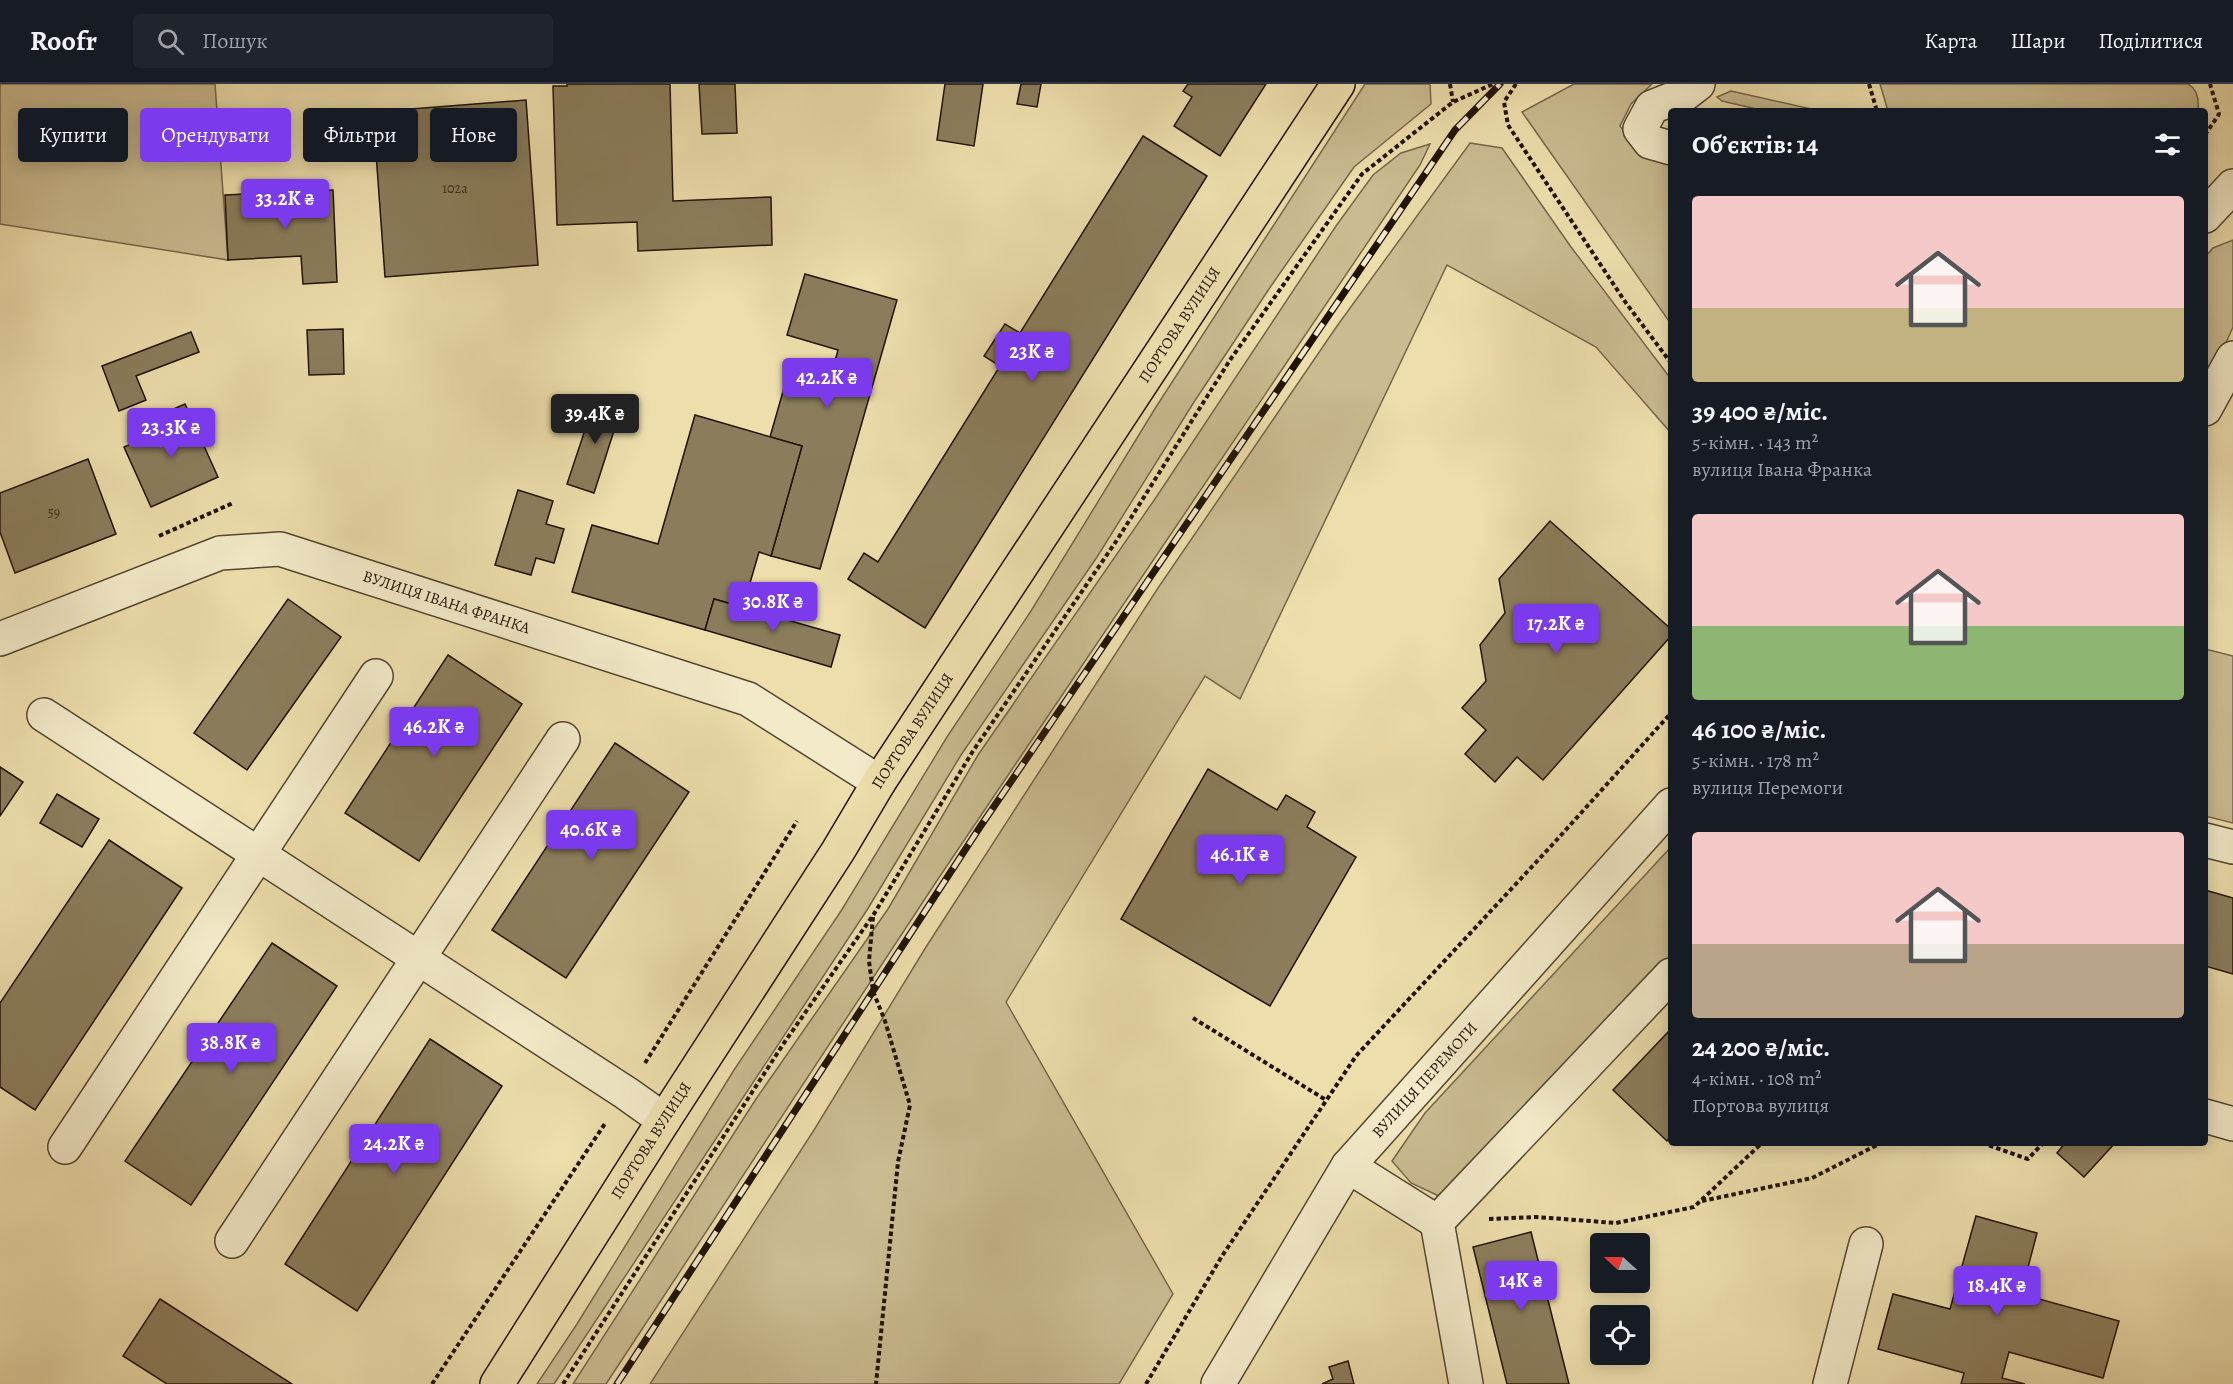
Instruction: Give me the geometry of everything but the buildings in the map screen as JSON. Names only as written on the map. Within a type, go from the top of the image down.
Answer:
[{"type":"main road","name":"ПОРТОВА ВУЛИЦЯ","points":[[497,1384],[1316,99],[1338,84]]},
{"type":"street","points":[[1668,147],[1650,142],[1640,129],[1652,107],[1685,94],[1698,84]]},
{"type":"street","points":[[2208,213],[2233,186]]},
{"type":"street","points":[[2208,404],[2233,358]]},
{"type":"street","name":"ВУЛИЦЯ ІВАНА ФРАНКА","points":[[0,639],[220,554],[280,549],[748,699],[879,782]]},
{"type":"street","points":[[65,1147],[376,676]]},
{"type":"street","points":[[44,715],[626,1093],[664,1120]]},
{"type":"street","points":[[232,1241],[563,739]]},
{"type":"street","name":"ВУЛИЦЯ ПЕРЕМОГИ","points":[[1218,1384],[1348,1166],[1668,808]]},
{"type":"street","points":[[2208,841],[2233,847]]},
{"type":"street","points":[[1437,1221],[1668,978]]},
{"type":"street","points":[[2208,1117],[2233,1124]]},
{"type":"street","points":[[1348,1166],[1437,1221],[1466,1384]]},
{"type":"street","points":[[1830,1384],[1866,1244]]},
{"type":"path","points":[[1450,84],[1453,102]]},
{"type":"path","points":[[563,1384],[784,1043],[873,914],[973,751],[1117,540],[1230,360],[1362,174],[1453,102],[1493,84]]},
{"type":"path","points":[[1516,84],[1504,102],[1508,125],[1626,303],[1668,359]]},
{"type":"path","points":[[1869,84],[1876,108]]},
{"type":"path","points":[[2208,130],[2219,114],[2210,84]]},
{"type":"path","points":[[1146,1384],[1222,1256],[1356,1056],[1668,716]]},
{"type":"path","points":[[873,914],[869,961],[873,991],[885,1021],[910,1105],[898,1162],[876,1384]]},
{"type":"path","points":[[1193,1018],[1326,1100]]},
{"type":"path","points":[[1437,1221],[1536,1217],[1616,1223],[1694,1207],[1759,1146]]},
{"type":"path","points":[[1701,1201],[1812,1178],[1875,1146]]},
{"type":"path","points":[[1991,1146],[2028,1159],[2040,1146]]},
{"type":"shaded area","points":[[0,84],[215,84],[217,108],[140,108],[140,162],[221,162],[228,260],[0,224]]},
{"type":"shaded area","points":[[1365,84],[1430,84],[1431,104],[1354,167],[1194,402],[1097,557],[961,755],[867,910],[554,1384],[537,1384],[577,1324],[734,1070],[841,911],[947,737],[1031,611],[1156,407]]},
{"type":"shaded area","points":[[1574,84],[1652,84],[1631,104],[1620,126],[1635,145],[1668,158],[1668,320],[1522,112]]},
{"type":"shaded area","points":[[1880,84],[2188,84],[2196,92],[2198,99],[2198,108],[1887,108]]},
{"type":"shaded area","points":[[1731,91],[1807,108],[1752,108],[1722,101],[1717,97]]},
{"type":"shaded area","points":[[1470,143],[1502,148],[1571,247],[1668,375],[1668,430],[1596,347],[1447,265],[1240,699],[1205,676],[1006,1002],[1173,1294],[1119,1384],[650,1384],[814,1130],[926,947],[1158,588],[1337,326]]},
{"type":"shaded area","points":[[1430,144],[1420,165],[938,879],[606,1384],[573,1384],[756,1099],[888,909],[978,755],[1157,496],[1336,226],[1373,175],[1401,153]]},
{"type":"shaded area","points":[[2233,240],[2233,327],[2208,383],[2208,254],[2213,248]]},
{"type":"shaded area","points":[[2208,650],[2233,656],[2233,823],[2208,817]]},
{"type":"shaded area","points":[[1668,850],[1668,958],[1467,1172],[1439,1196],[1411,1183],[1392,1161],[1425,1113]]},
{"type":"railway","points":[[617,1384],[980,827],[1455,130],[1500,84]]}]
